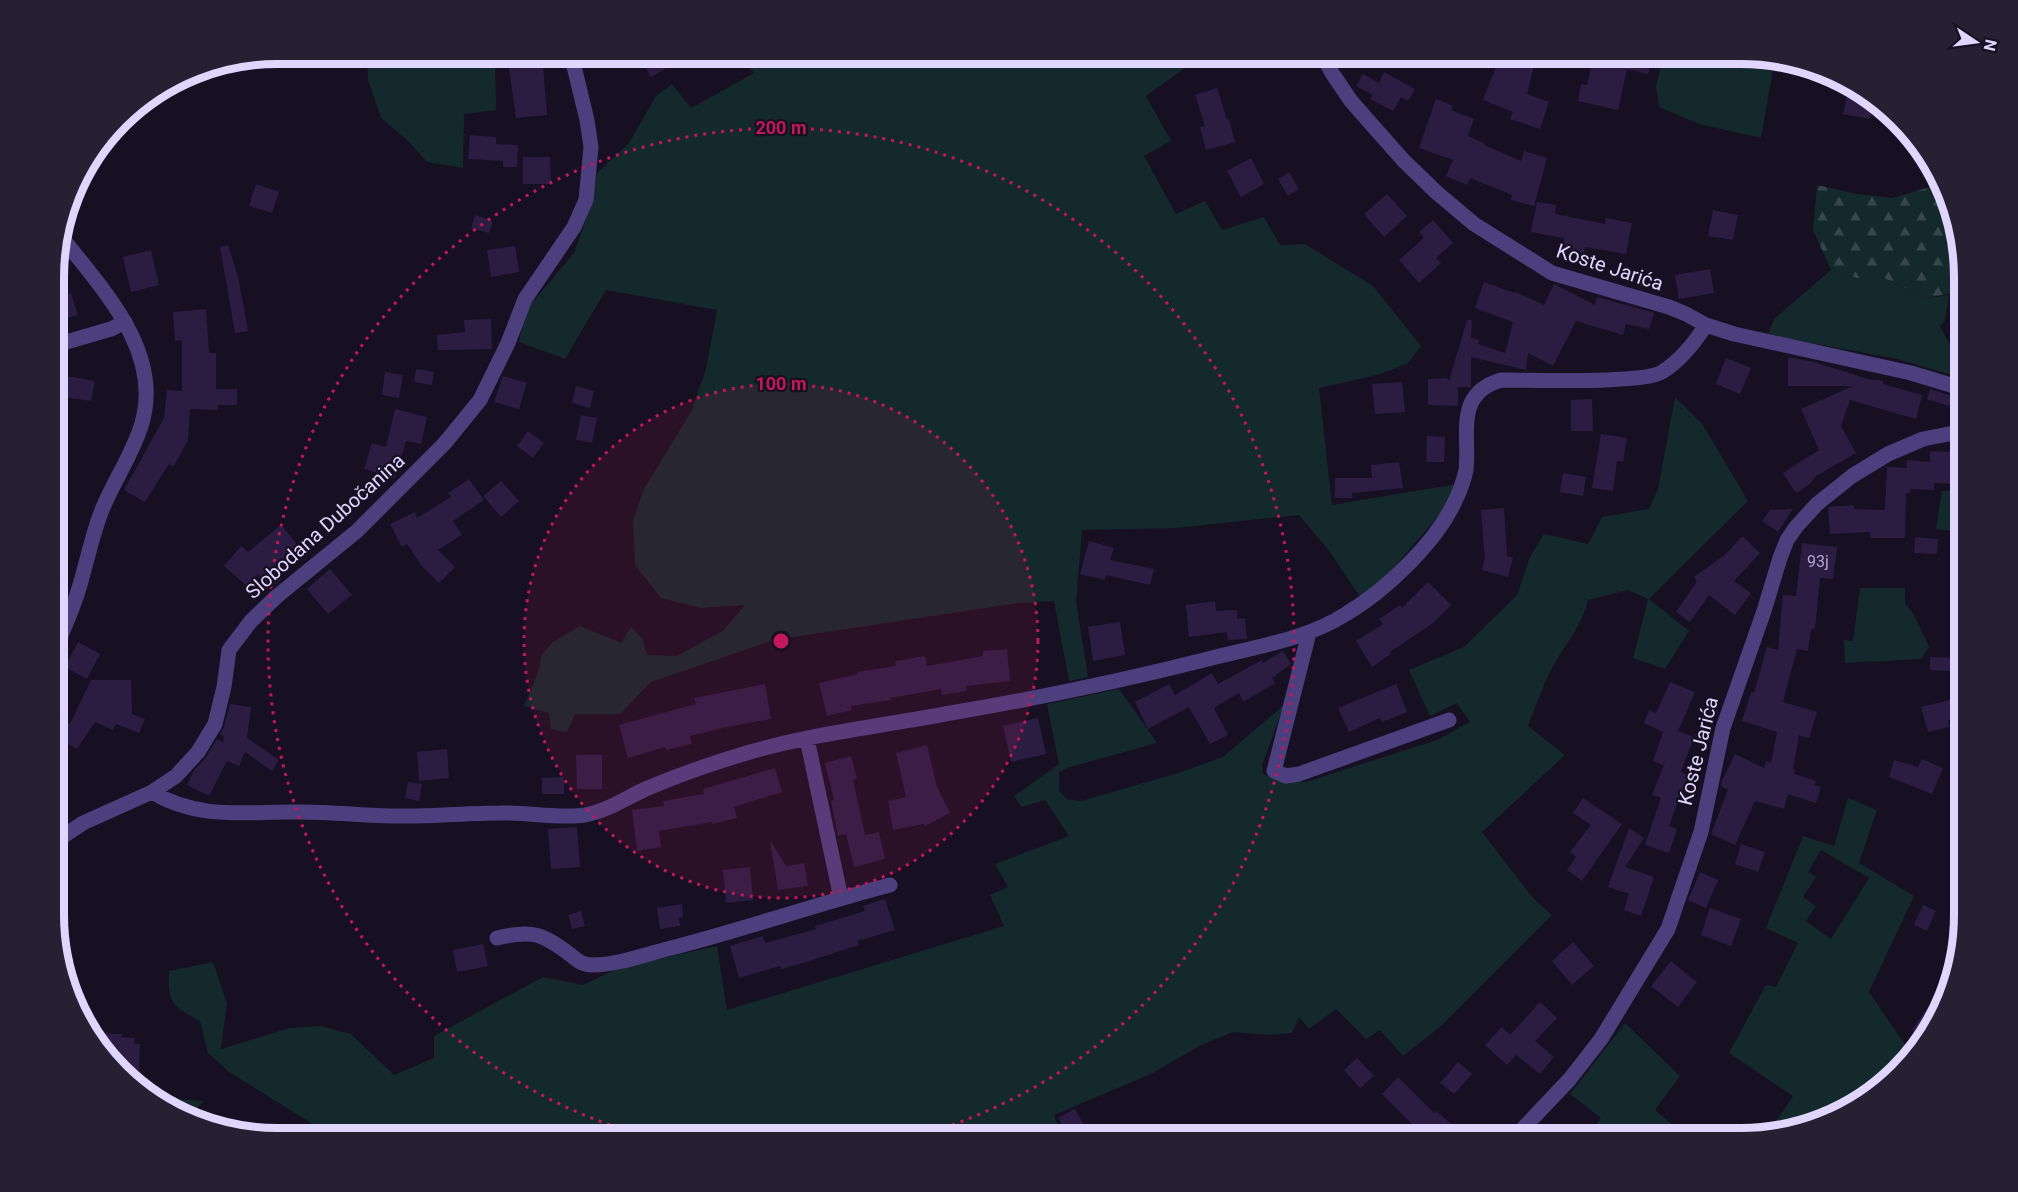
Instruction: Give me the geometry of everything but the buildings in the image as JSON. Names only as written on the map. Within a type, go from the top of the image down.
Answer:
[{"type":"street","name":"Slobodana Dubočanina","points":[[64,836],[83,823],[152,792],[176,776],[198,752],[215,724],[224,687],[229,650],[251,621],[276,597],[357,531],[444,444],[480,400],[508,343],[525,299],[574,227],[586,200],[591,147],[574,64]]},
{"type":"street","name":"Koste Jarića","points":[[1328,64],[1351,100],[1403,160],[1448,202],[1482,229],[1552,273],[1669,307],[1706,325],[1734,334],[1911,373],[1953,386]]},
{"type":"street","points":[[64,629],[71,614],[101,514],[110,490],[134,444],[142,422],[145,403],[142,368],[135,342],[104,291],[67,244]]},
{"type":"street","points":[[64,343],[111,329],[124,322]]},
{"type":"street","points":[[152,792],[169,802],[187,808],[216,812],[406,816],[512,812],[544,815],[586,814],[612,806],[645,789],[749,752],[807,739],[1122,681],[1309,633],[1342,618],[1381,589],[1445,521],[1457,498],[1466,470],[1465,426],[1469,408],[1476,393],[1488,384],[1501,380],[1629,379],[1661,374],[1696,340],[1706,325]]},
{"type":"street","name":"Koste Jarića","points":[[1523,1128],[1569,1080],[1601,1039],[1668,930],[1701,832],[1726,717],[1787,540],[1796,526],[1817,504],[1852,476],[1888,454],[1923,439],[1953,433]]},
{"type":"street","points":[[1309,633],[1274,771],[1286,776],[1299,774],[1449,720]]},
{"type":"street","points":[[807,739],[841,898]]},
{"type":"street","points":[[497,938],[514,933],[538,934],[550,939],[581,964],[616,962],[732,932],[890,885]]},
{"type":"green space","points":[[367,64],[495,64],[496,110],[464,114],[463,168],[427,162],[407,140],[381,118],[368,80]]},
{"type":"green space","points":[[747,64],[1190,64],[1146,96],[1171,141],[1144,156],[1176,214],[1205,201],[1222,230],[1264,217],[1280,245],[1305,244],[1373,286],[1421,346],[1407,364],[1377,375],[1319,388],[1332,505],[1457,484],[1440,514],[1382,581],[1360,597],[1330,552],[1299,515],[1176,528],[1082,530],[1076,601],[1088,677],[1069,681],[1054,601],[1018,603],[774,640],[651,682],[620,714],[575,714],[567,732],[551,729],[549,713],[524,706],[539,670],[541,656],[553,642],[580,626],[621,643],[631,627],[642,638],[647,655],[677,656],[724,630],[745,605],[701,608],[661,598],[635,565],[633,520],[644,489],[691,412],[706,369],[717,310],[606,290],[565,359],[519,342],[525,311],[574,253],[585,222],[597,173],[629,143],[656,96],[672,84],[691,108],[754,73]]},
{"type":"green space","points":[[1662,64],[1741,64],[1773,67],[1761,138],[1699,124],[1659,107],[1656,86]]},
{"type":"green space","points":[[1817,185],[1857,194],[1892,198],[1933,186],[1946,222],[1952,249],[1953,293],[1927,298],[1884,278],[1857,278],[1831,270],[1813,230]]},
{"type":"green space","points":[[1831,270],[1857,278],[1884,278],[1927,298],[1949,295],[1945,321],[1940,326],[1953,351],[1952,375],[1897,359],[1768,335],[1774,319]]},
{"type":"green space","points":[[1675,397],[1703,425],[1748,501],[1649,599],[1689,631],[1665,669],[1633,658],[1648,599],[1628,590],[1588,600],[1577,628],[1548,677],[1528,726],[1565,755],[1482,832],[1532,897],[1552,915],[1440,1027],[1403,1056],[1380,1030],[1366,1039],[1336,1009],[1309,1029],[1299,1017],[1292,1033],[1270,1035],[1233,1032],[1199,1046],[1153,1073],[1054,1115],[1059,1128],[319,1128],[229,1072],[208,1053],[200,1021],[183,1012],[171,997],[169,971],[213,962],[227,1003],[221,1049],[290,1028],[321,1026],[351,1034],[394,1075],[434,1058],[434,1036],[543,977],[583,985],[618,968],[717,946],[727,1010],[1004,926],[990,895],[1008,887],[995,864],[1069,836],[1045,800],[1022,807],[1014,796],[1059,764],[1047,704],[1119,689],[1157,743],[1059,772],[1059,791],[1067,799],[1081,801],[1178,773],[1223,757],[1284,705],[1262,765],[1263,774],[1282,781],[1306,782],[1437,740],[1470,722],[1457,703],[1430,716],[1409,670],[1464,647],[1517,595],[1529,559],[1544,534],[1588,544],[1602,517],[1649,509],[1658,489]]},
{"type":"green space","points":[[1953,490],[1953,550],[1950,550],[1951,531],[1936,529],[1942,491]]},
{"type":"green space","points":[[1860,588],[1905,588],[1905,603],[1914,615],[1929,647],[1921,659],[1845,663],[1844,640],[1853,641]]},
{"type":"green space","points":[[1848,798],[1877,810],[1859,863],[1914,896],[1869,992],[1907,1048],[1870,1084],[1835,1106],[1809,1116],[1773,1125],[1793,1096],[1729,1053],[1766,985],[1776,987],[1798,943],[1766,928],[1803,836],[1834,846]],"holes":[[[1821,850],[1869,878],[1831,939],[1806,921],[1816,906],[1803,897],[1816,877],[1808,872]]]},
{"type":"green space","points":[[1625,1023],[1680,1076],[1655,1110],[1676,1128],[1594,1128],[1601,1118],[1570,1094]]},
{"type":"green space","points":[[171,1099],[204,1101],[194,1110]]}]
